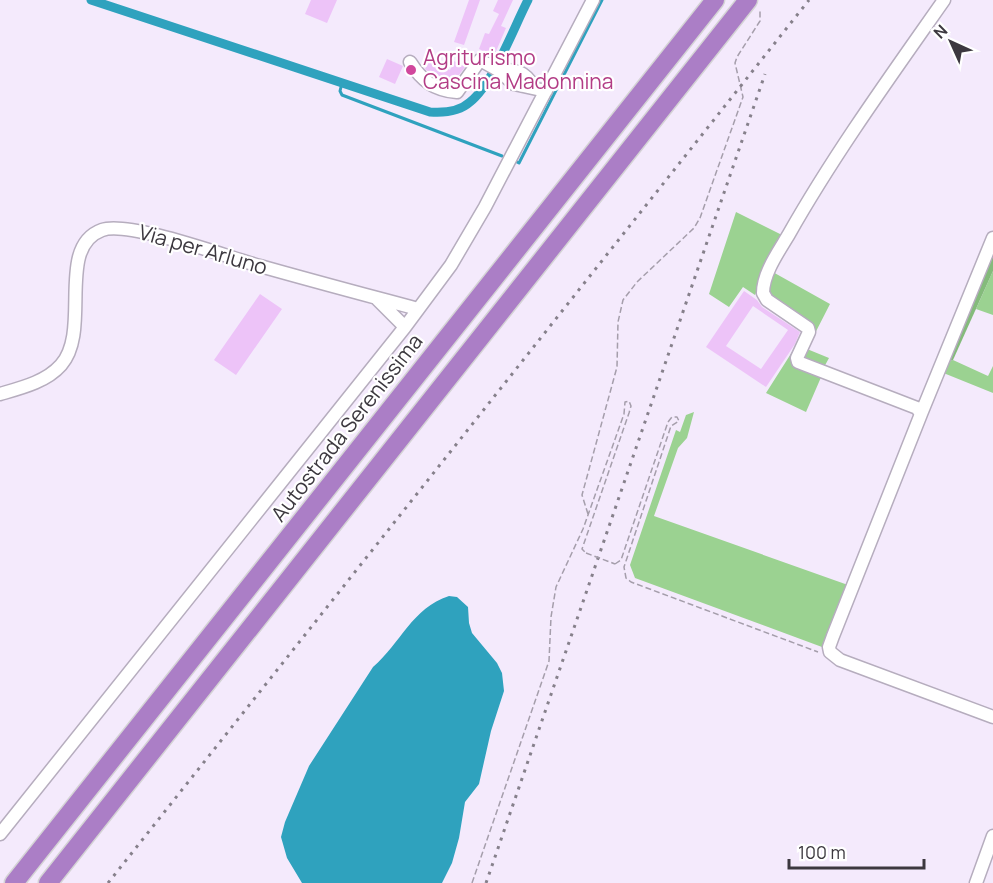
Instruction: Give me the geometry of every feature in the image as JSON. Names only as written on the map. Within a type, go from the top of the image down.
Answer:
[{"type":"highway","name":"Autostrada Serenissima","points":[[15,883],[715,0]]},
{"type":"highway","points":[[48,883],[754,5]]},
{"type":"street","points":[[0,834],[405,327],[451,265],[485,207],[594,0]]},
{"type":"street","points":[[921,414],[917,408],[798,362],[797,358],[809,332],[808,328],[767,300],[763,288],[772,264],[812,194],[944,0]]},
{"type":"street","points":[[410,62],[419,76],[435,87],[457,92],[480,60],[514,84],[546,91]]},
{"type":"street","name":"Via per Arluno","points":[[0,394],[32,384],[59,367],[68,356],[74,340],[78,259],[83,244],[94,233],[105,228],[127,229],[154,235],[375,298],[419,308]]},
{"type":"street","points":[[993,238],[829,646],[830,652],[840,660],[993,717]]},
{"type":"street","name":"Via per Arluno","points":[[375,298],[405,327]]},
{"type":"street","points":[[976,883],[993,836]]},
{"type":"path","points":[[588,515],[582,495],[616,367],[619,311],[628,293],[637,282],[694,228],[700,218],[743,97],[735,63],[760,21],[754,5]]},
{"type":"path","points":[[472,883],[549,661],[551,616],[556,587],[563,568],[574,551],[588,515],[624,414],[624,404],[627,401],[631,406],[582,549],[586,553],[615,564],[621,560],[668,422],[672,417],[677,417],[679,420],[671,428],[624,567],[626,578],[631,582],[826,655],[830,652]]},
{"type":"green space","points":[[736,212],[784,236],[755,295],[743,287],[729,307],[709,294]]},
{"type":"green space","points":[[993,244],[993,271],[953,360],[945,363]]},
{"type":"green space","points":[[771,271],[830,304],[807,349],[829,358],[823,369],[800,357],[814,328],[768,298],[767,282]]},
{"type":"green space","points":[[993,271],[993,315],[976,309]]},
{"type":"green space","points":[[806,330],[807,333],[791,363],[822,375],[806,412],[766,393]]},
{"type":"green space","points":[[953,360],[988,376],[993,366],[993,393],[941,372],[945,363]]},
{"type":"green space","points":[[694,412],[687,438],[678,448],[654,516],[848,585],[822,647],[635,578],[630,565],[676,430],[680,432],[686,415]]},
{"type":"water","points":[[449,596],[457,597],[468,607],[472,633],[497,663],[502,673],[504,691],[491,731],[479,784],[465,802],[452,863],[442,883],[302,883],[287,858],[281,837],[309,766],[373,667],[416,617],[436,602]]},
{"type":"building","points":[[311,0],[337,0],[327,23],[305,14]]},
{"type":"building","points":[[469,0],[480,0],[464,45],[454,42]]},
{"type":"building","points":[[498,0],[513,0],[501,26],[506,28],[494,56],[479,49],[485,33],[489,34],[499,14],[493,11]]},
{"type":"building","points":[[387,59],[403,66],[395,84],[379,77]]},
{"type":"building","points":[[430,60],[450,70],[454,61],[465,67],[453,83],[450,83],[439,79],[425,69]]},
{"type":"building","points":[[744,291],[757,300],[762,307],[800,332],[795,344],[766,387],[706,347]],"holes":[[[753,306],[788,330],[761,369],[726,346]]]},
{"type":"building","points":[[260,294],[282,309],[236,375],[214,360]]},
{"type":"waterway","points":[[91,0],[430,112],[461,108],[479,94],[495,69],[528,0]]},
{"type":"waterway","points":[[517,162],[519,163],[602,0]]},
{"type":"waterway","points":[[342,83],[340,91],[342,95],[502,156]]},
{"type":"railway","points":[[108,883],[809,0]]},
{"type":"railway","points":[[486,883],[765,74]]},
{"type":"place","name":"Agriturismo Cascina Madonnina","points":[[411,70]]}]
